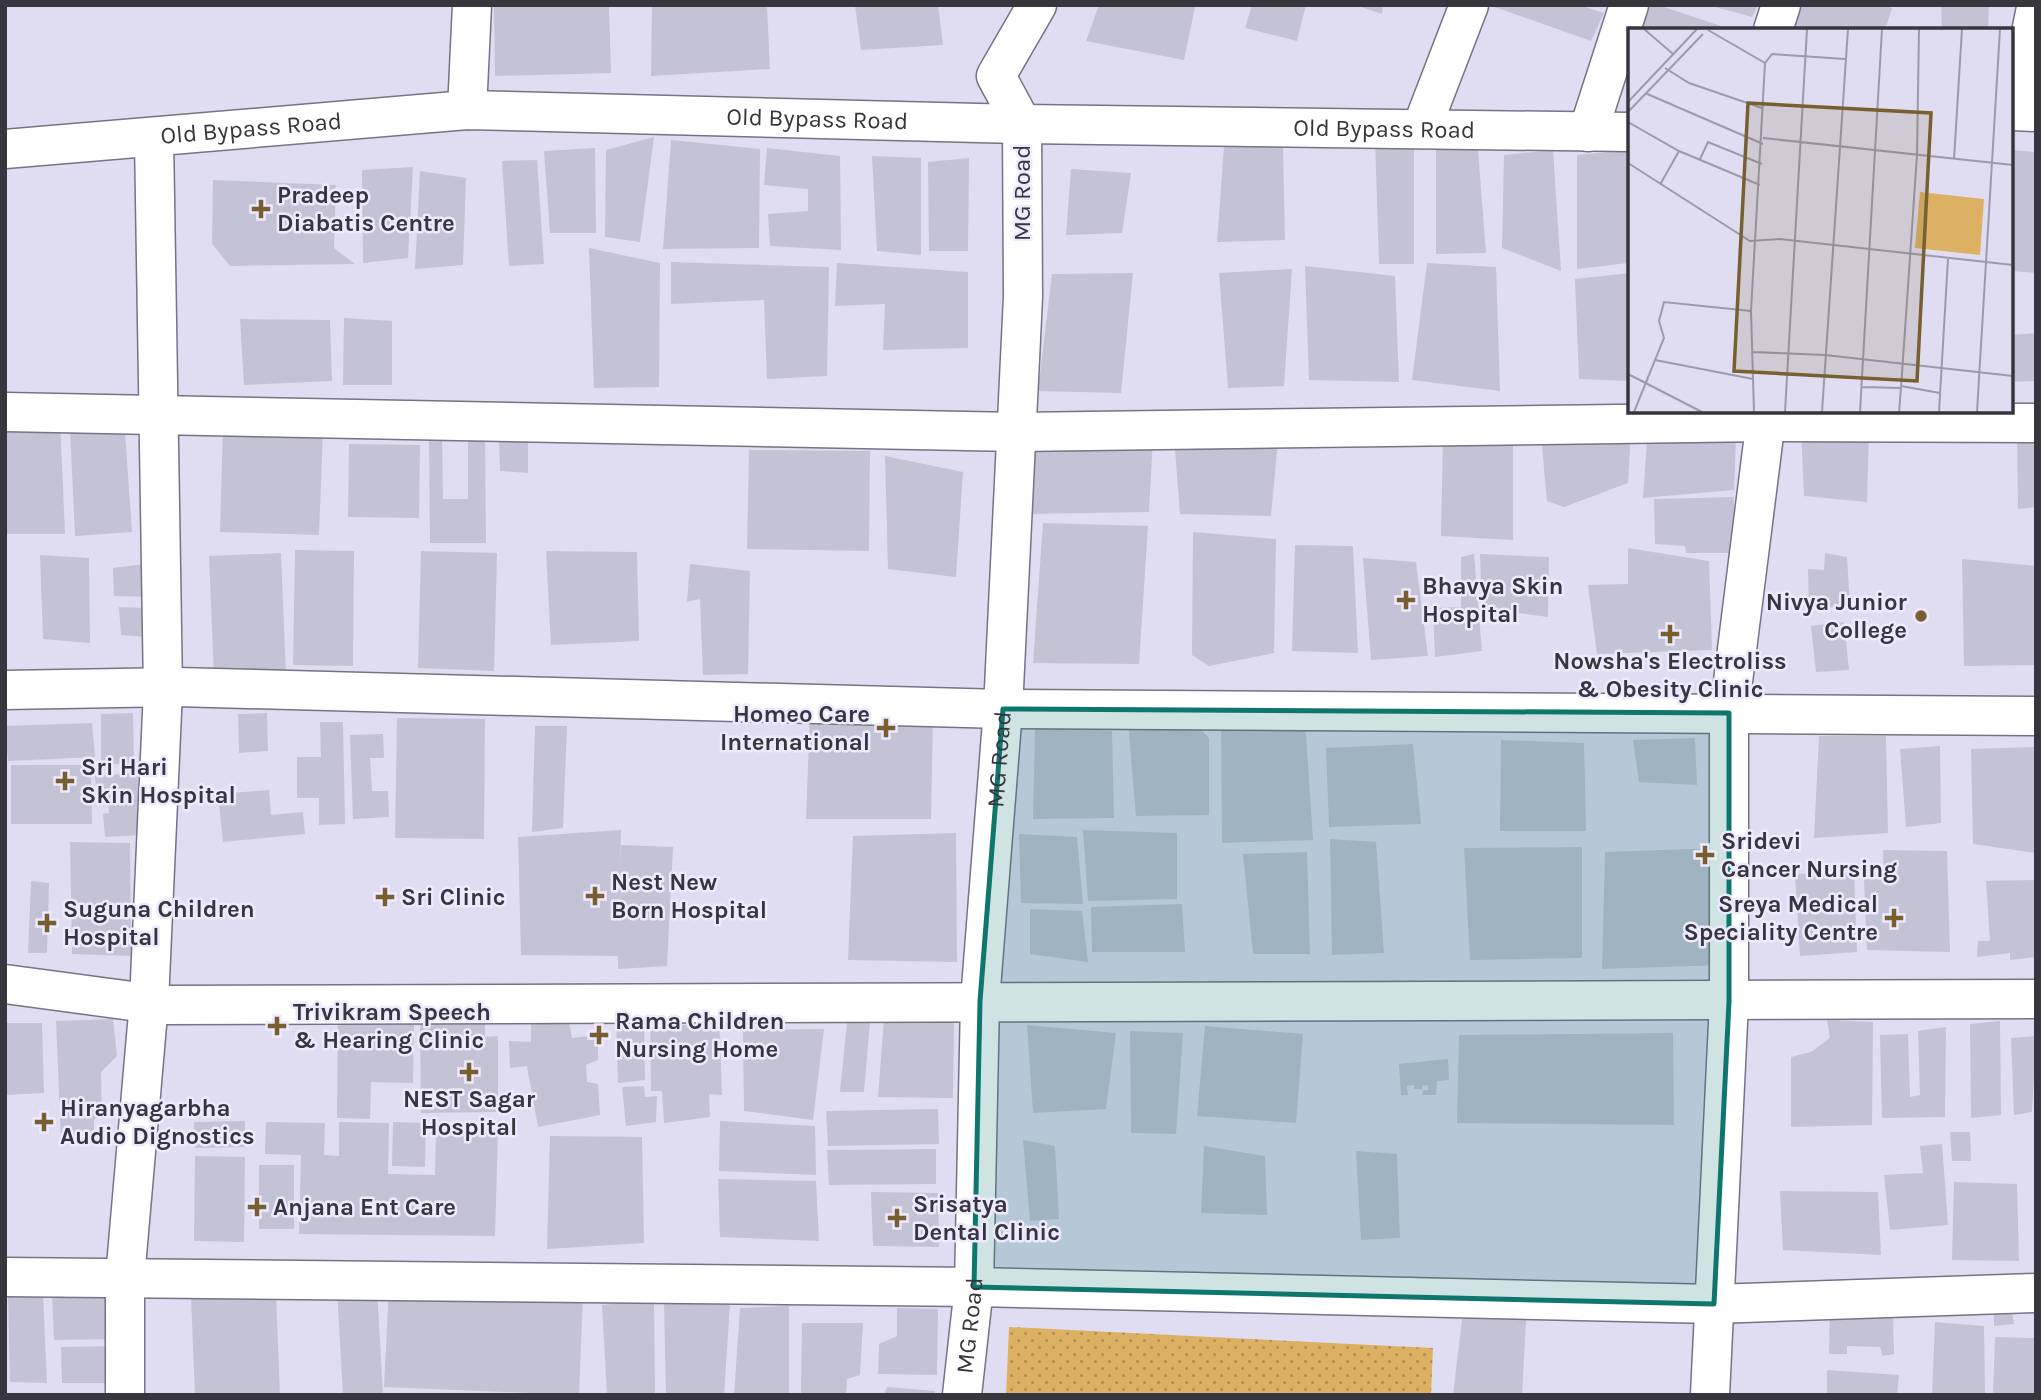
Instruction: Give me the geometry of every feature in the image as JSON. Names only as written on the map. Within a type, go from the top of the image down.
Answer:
[{"type":"street","points":[[467,110],[472,5]]},
{"type":"street","points":[[1021,124],[996,76],[1037,5]]},
{"type":"street","points":[[1422,127],[1469,5]]},
{"type":"street","points":[[1588,131],[1629,5]]},
{"type":"street","points":[[1774,28],[1780,5]]},
{"type":"street","points":[[2021,111],[2036,8]]},
{"type":"street","name":"Old Bypass Road","points":[[5,149],[467,110],[1021,124],[1422,127],[1628,132]]},
{"type":"street","name":"MG Road","points":[[962,1395],[974,1287],[980,1001],[1003,709],[1023,297],[1021,124]]},
{"type":"street","points":[[125,1395],[125,1278],[149,1002],[163,690],[154,137]]},
{"type":"street","points":[[5,412],[1016,432],[1766,416],[2036,423]]},
{"type":"street","points":[[1710,1395],[1729,1002],[1729,713],[1766,416]]},
{"type":"street","points":[[5,690],[163,690],[176,687],[1003,709],[2036,716]]},
{"type":"street","points":[[5,984],[176,1005],[2036,999]]},
{"type":"street","points":[[5,1277],[974,1287],[1714,1304],[2036,1293]]},
{"type":"highlighted area","points":[[1003,709],[1729,713],[1729,1002],[1714,1304],[974,1287],[980,1001]]},
{"type":"shaded area","points":[[1009,1327],[1433,1348],[1431,1395],[1006,1395]]},
{"type":"building","points":[[494,5],[609,5],[611,73],[495,76]]},
{"type":"building","points":[[652,5],[767,5],[770,69],[651,76]]},
{"type":"building","points":[[855,5],[938,5],[943,45],[861,50]]},
{"type":"building","points":[[1099,5],[1195,7],[1184,60],[1086,41]]},
{"type":"building","points":[[1252,5],[1306,5],[1297,41],[1245,28]]},
{"type":"building","points":[[1355,5],[1383,5],[1382,14]]},
{"type":"building","points":[[1489,5],[1579,5],[1604,13],[1591,41]]},
{"type":"building","points":[[1647,5],[1658,5],[1727,28],[1640,28]]},
{"type":"building","points":[[1708,5],[1758,5],[1752,17]]},
{"type":"building","points":[[1788,5],[1883,5],[1892,8],[1886,28],[1781,28]]},
{"type":"building","points":[[1941,5],[1989,5],[1988,28],[1942,28]]},
{"type":"building","points":[[654,137],[640,242],[605,237],[606,150]]},
{"type":"building","points":[[1375,139],[1414,139],[1414,264],[1379,264]]},
{"type":"building","points":[[671,140],[760,149],[759,248],[663,249]]},
{"type":"building","points":[[1436,143],[1478,150],[1486,253],[1436,254]]},
{"type":"building","points":[[1283,146],[1285,240],[1217,242],[1224,147]]},
{"type":"building","points":[[595,148],[596,233],[550,233],[544,151]]},
{"type":"building","points":[[767,148],[840,156],[841,250],[770,246],[768,214],[808,211],[808,189],[764,185]]},
{"type":"building","points":[[1553,150],[1561,271],[1502,248],[1504,155]]},
{"type":"building","points":[[1628,150],[1628,263],[1577,269],[1577,155]]},
{"type":"building","points":[[2013,150],[2036,152],[2036,273],[2013,271]]},
{"type":"building","points":[[872,156],[921,158],[921,255],[877,251]]},
{"type":"building","points":[[969,158],[968,251],[929,251],[928,162]]},
{"type":"building","points":[[537,160],[544,264],[509,266],[502,161]]},
{"type":"building","points":[[413,167],[408,258],[363,263],[362,170]]},
{"type":"building","points":[[1071,169],[1131,173],[1122,233],[1066,235]]},
{"type":"building","points":[[420,171],[466,178],[463,265],[415,269]]},
{"type":"building","points":[[213,180],[336,185],[334,248],[355,264],[230,266],[212,244]]},
{"type":"building","points":[[589,248],[660,263],[659,387],[594,388]]},
{"type":"building","points":[[671,262],[829,267],[827,376],[767,379],[764,300],[671,304]]},
{"type":"building","points":[[837,263],[968,272],[968,348],[883,350],[885,304],[835,306]]},
{"type":"building","points":[[1427,263],[1496,267],[1500,391],[1412,380]]},
{"type":"building","points":[[1305,266],[1395,276],[1399,382],[1309,380]]},
{"type":"building","points":[[1292,269],[1284,386],[1228,388],[1219,273]]},
{"type":"building","points":[[1133,273],[1121,393],[1038,391],[1052,274]]},
{"type":"building","points":[[1628,273],[1628,381],[1579,379],[1575,279]]},
{"type":"building","points":[[344,318],[392,321],[392,385],[343,385]]},
{"type":"building","points":[[240,319],[330,320],[332,381],[244,385]]},
{"type":"building","points":[[2036,333],[2036,381],[2013,382],[2013,335]]},
{"type":"building","points":[[5,419],[60,419],[65,534],[5,534]]},
{"type":"building","points":[[223,427],[323,431],[319,535],[220,532]]},
{"type":"building","points":[[70,429],[125,432],[132,532],[75,536]]},
{"type":"building","points":[[1801,431],[1869,431],[1867,502],[1804,496]]},
{"type":"building","points":[[2017,431],[2036,431],[2036,507],[2018,509]]},
{"type":"building","points":[[468,434],[485,434],[486,543],[430,543],[429,436],[442,436],[443,499],[468,499]]},
{"type":"building","points":[[1631,434],[1628,483],[1564,507],[1547,501],[1541,436]]},
{"type":"building","points":[[499,435],[528,439],[528,473],[500,471]]},
{"type":"building","points":[[1033,436],[1153,438],[1149,512],[1026,514]]},
{"type":"building","points":[[1174,436],[1278,441],[1271,516],[1180,514]]},
{"type":"building","points":[[1443,436],[1513,436],[1513,540],[1441,536]]},
{"type":"building","points":[[1736,438],[1734,490],[1643,498],[1647,441]]},
{"type":"building","points":[[349,444],[420,445],[419,518],[348,517]]},
{"type":"building","points":[[749,450],[870,451],[869,551],[747,549]]},
{"type":"building","points":[[885,456],[963,472],[956,577],[888,569]]},
{"type":"building","points":[[1734,497],[1734,553],[1686,553],[1685,546],[1655,544],[1654,499]]},
{"type":"building","points":[[1043,523],[1148,526],[1139,664],[1033,663]]},
{"type":"building","points":[[1193,532],[1276,539],[1274,653],[1209,666],[1192,655]]},
{"type":"building","points":[[1295,545],[1353,546],[1358,653],[1292,651]]},
{"type":"building","points":[[1628,548],[1709,561],[1712,650],[1597,654],[1588,585],[1628,584]]},
{"type":"building","points":[[295,550],[354,551],[353,666],[293,665]]},
{"type":"building","points":[[421,551],[497,553],[494,671],[418,668]]},
{"type":"building","points":[[546,551],[637,552],[639,641],[551,645]]},
{"type":"building","points":[[281,553],[286,675],[214,678],[209,556]]},
{"type":"building","points":[[1825,553],[1847,557],[1850,605],[1809,609],[1808,569],[1824,570]]},
{"type":"building","points":[[1474,554],[1482,651],[1435,657],[1433,608],[1461,607],[1461,557]]},
{"type":"building","points":[[1480,554],[1549,557],[1548,617],[1482,608]]},
{"type":"building","points":[[40,555],[89,558],[90,643],[43,639]]},
{"type":"building","points":[[1363,558],[1416,562],[1428,656],[1371,660]]},
{"type":"building","points":[[1962,559],[2036,566],[2036,665],[1964,666]]},
{"type":"building","points":[[153,563],[157,597],[114,596],[113,568]]},
{"type":"building","points":[[690,564],[750,571],[748,674],[703,675],[700,599],[687,602]]},
{"type":"building","points":[[119,607],[146,608],[147,637],[121,635]]},
{"type":"building","points":[[1844,622],[1849,670],[1816,672],[1811,626]]},
{"type":"building","points":[[133,713],[134,765],[101,763],[101,714]]},
{"type":"building","points":[[267,713],[268,751],[239,753],[238,714]]},
{"type":"building","points":[[810,714],[933,717],[931,819],[806,819]]},
{"type":"building","points":[[397,718],[485,719],[484,839],[395,838]]},
{"type":"building","points":[[1221,719],[1305,719],[1313,840],[1222,843]]},
{"type":"building","points":[[1192,721],[1209,738],[1209,815],[1136,816],[1128,722]]},
{"type":"building","points":[[320,722],[343,722],[345,824],[319,825],[319,798],[297,798],[297,757],[321,757]]},
{"type":"building","points":[[92,723],[95,757],[8,761],[5,726]]},
{"type":"building","points":[[535,726],[567,726],[563,828],[532,832]]},
{"type":"building","points":[[1035,727],[1112,731],[1114,818],[1033,819]]},
{"type":"building","points":[[383,734],[384,758],[370,758],[372,791],[388,791],[389,817],[353,819],[350,735]]},
{"type":"building","points":[[1819,736],[1886,736],[1888,833],[1814,838]]},
{"type":"building","points":[[1695,738],[1697,785],[1639,782],[1633,740]]},
{"type":"building","points":[[1501,740],[1584,743],[1586,831],[1500,831]]},
{"type":"building","points":[[1413,744],[1421,824],[1329,827],[1326,748]]},
{"type":"building","points":[[1940,746],[1941,823],[1906,827],[1900,749]]},
{"type":"building","points":[[2036,747],[2036,853],[1973,844],[1971,749]]},
{"type":"building","points":[[11,765],[91,765],[92,824],[11,824]]},
{"type":"building","points":[[137,773],[145,835],[105,837],[103,814],[109,813],[108,800],[97,800],[95,776]]},
{"type":"building","points":[[269,790],[271,815],[303,812],[305,834],[223,842],[218,794]]},
{"type":"building","points":[[621,830],[620,868],[621,845],[673,847],[667,966],[618,969],[618,956],[521,955],[518,837]]},
{"type":"building","points":[[1083,830],[1177,833],[1177,899],[1088,901]]},
{"type":"building","points":[[956,833],[957,962],[848,960],[853,836]]},
{"type":"building","points":[[1019,834],[1077,837],[1083,904],[1021,903]]},
{"type":"building","points":[[1330,839],[1376,842],[1384,953],[1332,955]]},
{"type":"building","points":[[70,842],[130,843],[131,956],[72,954]]},
{"type":"building","points":[[1582,847],[1582,958],[1470,960],[1464,848]]},
{"type":"building","points":[[1717,848],[1723,965],[1602,969],[1605,852]]},
{"type":"building","points":[[1883,850],[1947,851],[1950,952],[1867,950],[1864,879],[1884,879]]},
{"type":"building","points":[[1307,852],[1310,954],[1253,954],[1243,854]]},
{"type":"building","points":[[1854,872],[1857,952],[1800,956],[1795,874]]},
{"type":"building","points":[[2036,880],[2036,957],[2010,960],[2010,953],[1977,957],[1978,941],[1990,941],[1986,881]]},
{"type":"building","points":[[31,881],[49,883],[47,953],[28,953]]},
{"type":"building","points":[[1182,904],[1185,952],[1092,952],[1091,907]]},
{"type":"building","points":[[1030,909],[1082,911],[1088,962],[1030,954]]},
{"type":"building","points":[[650,1011],[679,1011],[682,1025],[696,1025],[698,1012],[719,1018],[722,1095],[709,1094],[710,1117],[664,1123],[662,1091],[651,1091]]},
{"type":"building","points":[[871,1011],[864,1092],[840,1092],[848,1012]]},
{"type":"building","points":[[568,1016],[572,1038],[598,1035],[598,1060],[586,1065],[587,1082],[598,1084],[600,1115],[538,1127],[527,1066],[510,1068],[509,1041],[531,1042],[531,1021]]},
{"type":"building","points":[[338,1017],[414,1019],[413,1083],[371,1082],[370,1119],[337,1118]]},
{"type":"building","points":[[884,1018],[954,1019],[953,1098],[878,1097]]},
{"type":"building","points":[[113,1019],[117,1056],[101,1072],[102,1116],[94,1119],[94,1134],[79,1134],[79,1142],[61,1142],[56,1021]]},
{"type":"building","points":[[644,1019],[645,1080],[618,1083],[616,1021]]},
{"type":"building","points":[[1827,1020],[1873,1022],[1872,1125],[1791,1127],[1791,1057],[1811,1052],[1830,1038]]},
{"type":"building","points":[[485,1021],[485,1037],[498,1036],[498,1112],[421,1113],[420,1022]]},
{"type":"building","points":[[2000,1021],[2001,1115],[1971,1118],[1970,1024]]},
{"type":"building","points":[[5,1023],[42,1023],[44,1093],[5,1095]]},
{"type":"building","points":[[1027,1025],[1116,1033],[1106,1109],[1033,1113]]},
{"type":"building","points":[[1205,1026],[1303,1034],[1296,1123],[1197,1116]]},
{"type":"building","points":[[1946,1027],[1945,1117],[1882,1118],[1880,1035],[1908,1034],[1910,1097],[1920,1095],[1918,1031]]},
{"type":"building","points":[[824,1029],[813,1120],[744,1111],[743,1030]]},
{"type":"building","points":[[1130,1031],[1183,1033],[1176,1134],[1131,1133]]},
{"type":"building","points":[[1673,1033],[1674,1125],[1457,1123],[1459,1035]]},
{"type":"building","points":[[2036,1036],[2032,1112],[2014,1115],[2011,1038]]},
{"type":"building","points":[[1448,1059],[1449,1080],[1437,1081],[1436,1095],[1422,1095],[1423,1091],[1428,1090],[1428,1085],[1422,1086],[1422,1089],[1414,1089],[1414,1085],[1407,1086],[1408,1095],[1401,1095],[1399,1064]]},
{"type":"building","points":[[644,1086],[645,1097],[657,1096],[656,1122],[626,1126],[622,1087]]},
{"type":"building","points":[[938,1109],[939,1144],[828,1146],[826,1111]]},
{"type":"building","points":[[245,1121],[245,1147],[195,1148],[194,1122]]},
{"type":"building","points":[[720,1121],[815,1126],[816,1175],[719,1171]]},
{"type":"building","points":[[266,1122],[325,1123],[324,1155],[339,1156],[339,1122],[389,1123],[388,1174],[435,1175],[436,1129],[498,1131],[495,1236],[299,1234],[301,1155],[265,1154]]},
{"type":"building","points":[[393,1122],[426,1123],[425,1167],[392,1166]]},
{"type":"building","points":[[1950,1132],[1970,1132],[1971,1161],[1952,1161]]},
{"type":"building","points":[[550,1136],[642,1137],[644,1243],[547,1249]]},
{"type":"building","points":[[1023,1140],[1055,1146],[1059,1219],[1030,1221]]},
{"type":"building","points":[[1942,1144],[1948,1225],[1890,1230],[1884,1175],[1923,1173],[1920,1146]]},
{"type":"building","points":[[1204,1146],[1265,1156],[1267,1215],[1201,1213]]},
{"type":"building","points":[[936,1149],[936,1184],[829,1185],[827,1150]]},
{"type":"building","points":[[1356,1151],[1397,1154],[1400,1238],[1361,1240]]},
{"type":"building","points":[[195,1156],[245,1157],[244,1242],[194,1241]]},
{"type":"building","points":[[259,1165],[294,1165],[294,1229],[259,1229]]},
{"type":"building","points":[[718,1179],[816,1181],[819,1241],[720,1237]]},
{"type":"building","points":[[1954,1182],[2017,1184],[2019,1261],[1952,1260]]},
{"type":"building","points":[[1780,1191],[1878,1192],[1881,1255],[1783,1250]]},
{"type":"building","points":[[871,1192],[938,1193],[939,1247],[873,1246]]},
{"type":"building","points":[[389,1287],[583,1295],[579,1395],[384,1387]]},
{"type":"building","points":[[377,1288],[383,1395],[343,1395],[337,1290]]},
{"type":"building","points":[[43,1292],[47,1383],[10,1382],[8,1294]]},
{"type":"building","points":[[276,1294],[280,1395],[195,1395],[191,1297]]},
{"type":"building","points":[[52,1295],[112,1298],[117,1339],[54,1340]]},
{"type":"building","points":[[654,1300],[655,1395],[607,1395],[602,1305]]},
{"type":"building","points":[[664,1302],[730,1304],[724,1395],[666,1395]]},
{"type":"building","points":[[789,1306],[789,1395],[734,1395],[740,1308]]},
{"type":"building","points":[[1830,1307],[1893,1315],[1894,1354],[1883,1356],[1880,1347],[1847,1346],[1847,1354],[1829,1354]]},
{"type":"building","points":[[897,1308],[938,1309],[937,1375],[878,1374],[879,1344],[897,1336]]},
{"type":"building","points":[[1463,1312],[1526,1320],[1522,1395],[1453,1395]]},
{"type":"building","points":[[2012,1312],[2014,1324],[1994,1326],[1994,1314]]},
{"type":"building","points":[[1935,1322],[1984,1326],[1985,1395],[1932,1395]]},
{"type":"building","points":[[802,1323],[863,1323],[860,1375],[847,1379],[846,1395],[801,1395]]},
{"type":"building","points":[[1995,1337],[2036,1338],[2036,1395],[1993,1395]]},
{"type":"building","points":[[114,1346],[117,1383],[62,1383],[61,1347]]},
{"type":"building","points":[[1827,1370],[1899,1375],[1897,1395],[1827,1395]]},
{"type":"building","points":[[887,1387],[935,1391],[935,1395],[884,1395]]},
{"type":"place","name":"Pradeep Diabatis Centre","points":[[261,209]]},
{"type":"place","name":"Bhavya Skin Hospital","points":[[1406,600]]},
{"type":"place","name":"Nivya Junior College","points":[[1921,616]]},
{"type":"place","name":"Nowsha's Electroliss & Obesity Clinic","points":[[1670,634]]},
{"type":"place","name":"Homeo Care International","points":[[886,728]]},
{"type":"place","name":"Sri Hari Skin Hospital","points":[[65,781]]},
{"type":"place","name":"Sridevi Cancer Nursing","points":[[1705,855]]},
{"type":"place","name":"Nest New Born Hospital","points":[[595,896]]},
{"type":"place","name":"Sri Clinic","points":[[385,897]]},
{"type":"place","name":"Sreya Medical Speciality Centre","points":[[1894,918]]},
{"type":"place","name":"Suguna Children Hospital","points":[[47,923]]},
{"type":"place","name":"Trivikram Speech & Hearing Clinic","points":[[277,1026]]},
{"type":"place","name":"Rama Children Nursing Home","points":[[599,1035]]},
{"type":"place","name":"NEST Sagar Hospital","points":[[469,1072]]},
{"type":"place","name":"Hiranyagarbha Audio Dignostics","points":[[44,1122]]},
{"type":"place","name":"Anjana Ent Care","points":[[257,1207]]},
{"type":"place","name":"Srisatya Dental Clinic","points":[[897,1218]]}]
